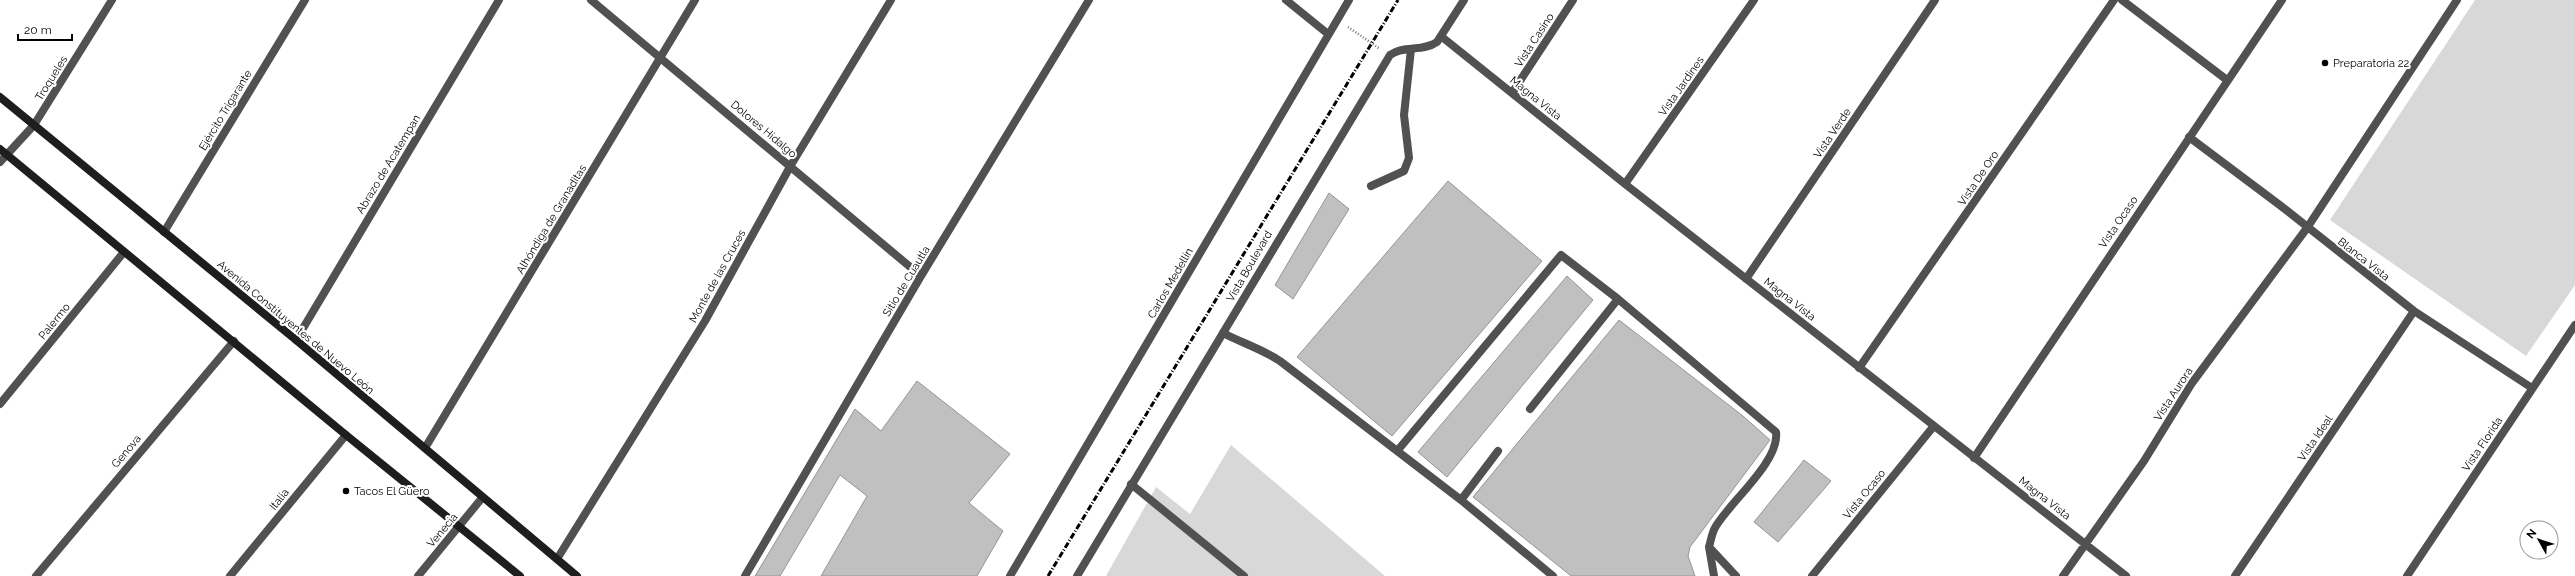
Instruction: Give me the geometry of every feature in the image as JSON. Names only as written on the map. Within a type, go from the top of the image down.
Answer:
[{"type":"main road","name":"Avenida Constituyentes de Nuevo León","points":[[0,97],[296,340],[425,448],[482,498],[577,576]]},
{"type":"main road","points":[[0,149],[346,435],[520,576]]},
{"type":"street","name":"Troqueles","points":[[0,162],[8,155],[34,124],[112,0]]},
{"type":"street","name":"Ejército Trigarante","points":[[164,232],[305,0]]},
{"type":"street","name":"Abrazo de Acatempan","points":[[296,340],[499,0]]},
{"type":"street","name":"Dolores Hidalgo","points":[[591,0],[791,165],[921,276]]},
{"type":"street","name":"Alhóndiga de Granaditas","points":[[425,448],[695,0]]},
{"type":"street","name":"Monte de las Cruces","points":[[557,559],[705,321],[791,165],[891,0]]},
{"type":"street","name":"Sitio de Cuautla","points":[[745,576],[921,276],[1089,0]]},
{"type":"street","points":[[1286,0],[1328,34]]},
{"type":"street","name":"Carlos Medellín","points":[[1010,576],[1349,0]]},
{"type":"street","points":[[1390,55],[1400,50],[1431,47],[1442,37],[1464,0]]},
{"type":"street","name":"Vista Casino","points":[[1512,93],[1573,0]]},
{"type":"street","name":"Vista Jardines","points":[[1625,184],[1754,0]]},
{"type":"street","name":"Vista Verde","points":[[1746,279],[1935,0]]},
{"type":"street","name":"Vista De Oro","points":[[1859,368],[2114,0]]},
{"type":"street","points":[[2122,0],[2227,80]]},
{"type":"street","name":"Vista Ocaso","points":[[1974,458],[2282,0]]},
{"type":"street","name":"Vista Aurora","points":[[2063,576],[2087,544],[2144,460],[2192,383],[2307,228],[2457,0]]},
{"type":"street","name":"Magna Vista","points":[[1442,37],[1625,184],[1933,427],[2087,544],[2126,576]]},
{"type":"street","points":[[1371,186],[1404,171],[1409,158],[1404,115],[1411,49]]},
{"type":"street","name":"Vista Boulevard","points":[[1077,576],[1390,55]]},
{"type":"street","name":"Blanca Vista","points":[[2190,137],[2414,311],[2532,388]]},
{"type":"street","name":"Palermo","points":[[0,404],[124,252]]},
{"type":"street","points":[[1398,450],[1561,255],[1618,299],[1776,432],[1777,442],[1769,458],[1715,528],[1709,547],[1714,576]]},
{"type":"street","points":[[1530,409],[1618,299]]},
{"type":"street","name":"Vista Ideal","points":[[2235,576],[2414,311]]},
{"type":"street","name":"Vista Florida","points":[[2407,576],[2575,324]]},
{"type":"street","points":[[1223,333],[1275,358],[1398,450],[1553,576]]},
{"type":"street","name":"Genova","points":[[36,576],[234,341]]},
{"type":"street","name":"Vista Ocaso","points":[[1812,576],[1933,427]]},
{"type":"street","name":"Italia","points":[[230,576],[346,435]]},
{"type":"street","points":[[1461,500],[1498,451]]},
{"type":"street","points":[[1131,484],[1244,576]]},
{"type":"street","name":"Venecia","points":[[418,576],[482,498]]},
{"type":"street","points":[[1709,547],[1736,576]]},
{"type":"path","points":[[1337,20],[1390,55]]},
{"type":"shaded area","points":[[2475,0],[2575,0],[2575,285],[2526,356],[2330,220]]},
{"type":"shaded area","points":[[1231,445],[1385,576],[1106,576],[1156,487],[1190,514]]},
{"type":"building","points":[[1448,181],[1542,261],[1392,436],[1297,357]]},
{"type":"building","points":[[1329,193],[1349,209],[1293,299],[1275,285]]},
{"type":"building","points":[[1567,276],[1593,300],[1447,477],[1418,452]]},
{"type":"building","points":[[1619,320],[1743,416],[1770,440],[1690,547],[1688,556],[1695,576],[1571,576],[1473,497]]},
{"type":"building","points":[[917,381],[1010,454],[969,503],[1003,531],[977,576],[821,576],[867,496],[840,475],[780,576],[755,576],[855,409],[881,431]]},
{"type":"building","points":[[1804,460],[1831,481],[1778,542],[1754,522]]},
{"type":"railway","points":[[1048,576],[1398,0]]},
{"type":"place","name":"Preparatoria 22","points":[[2325,63]]},
{"type":"place","name":"Tacos El Güero","points":[[346,491]]}]
